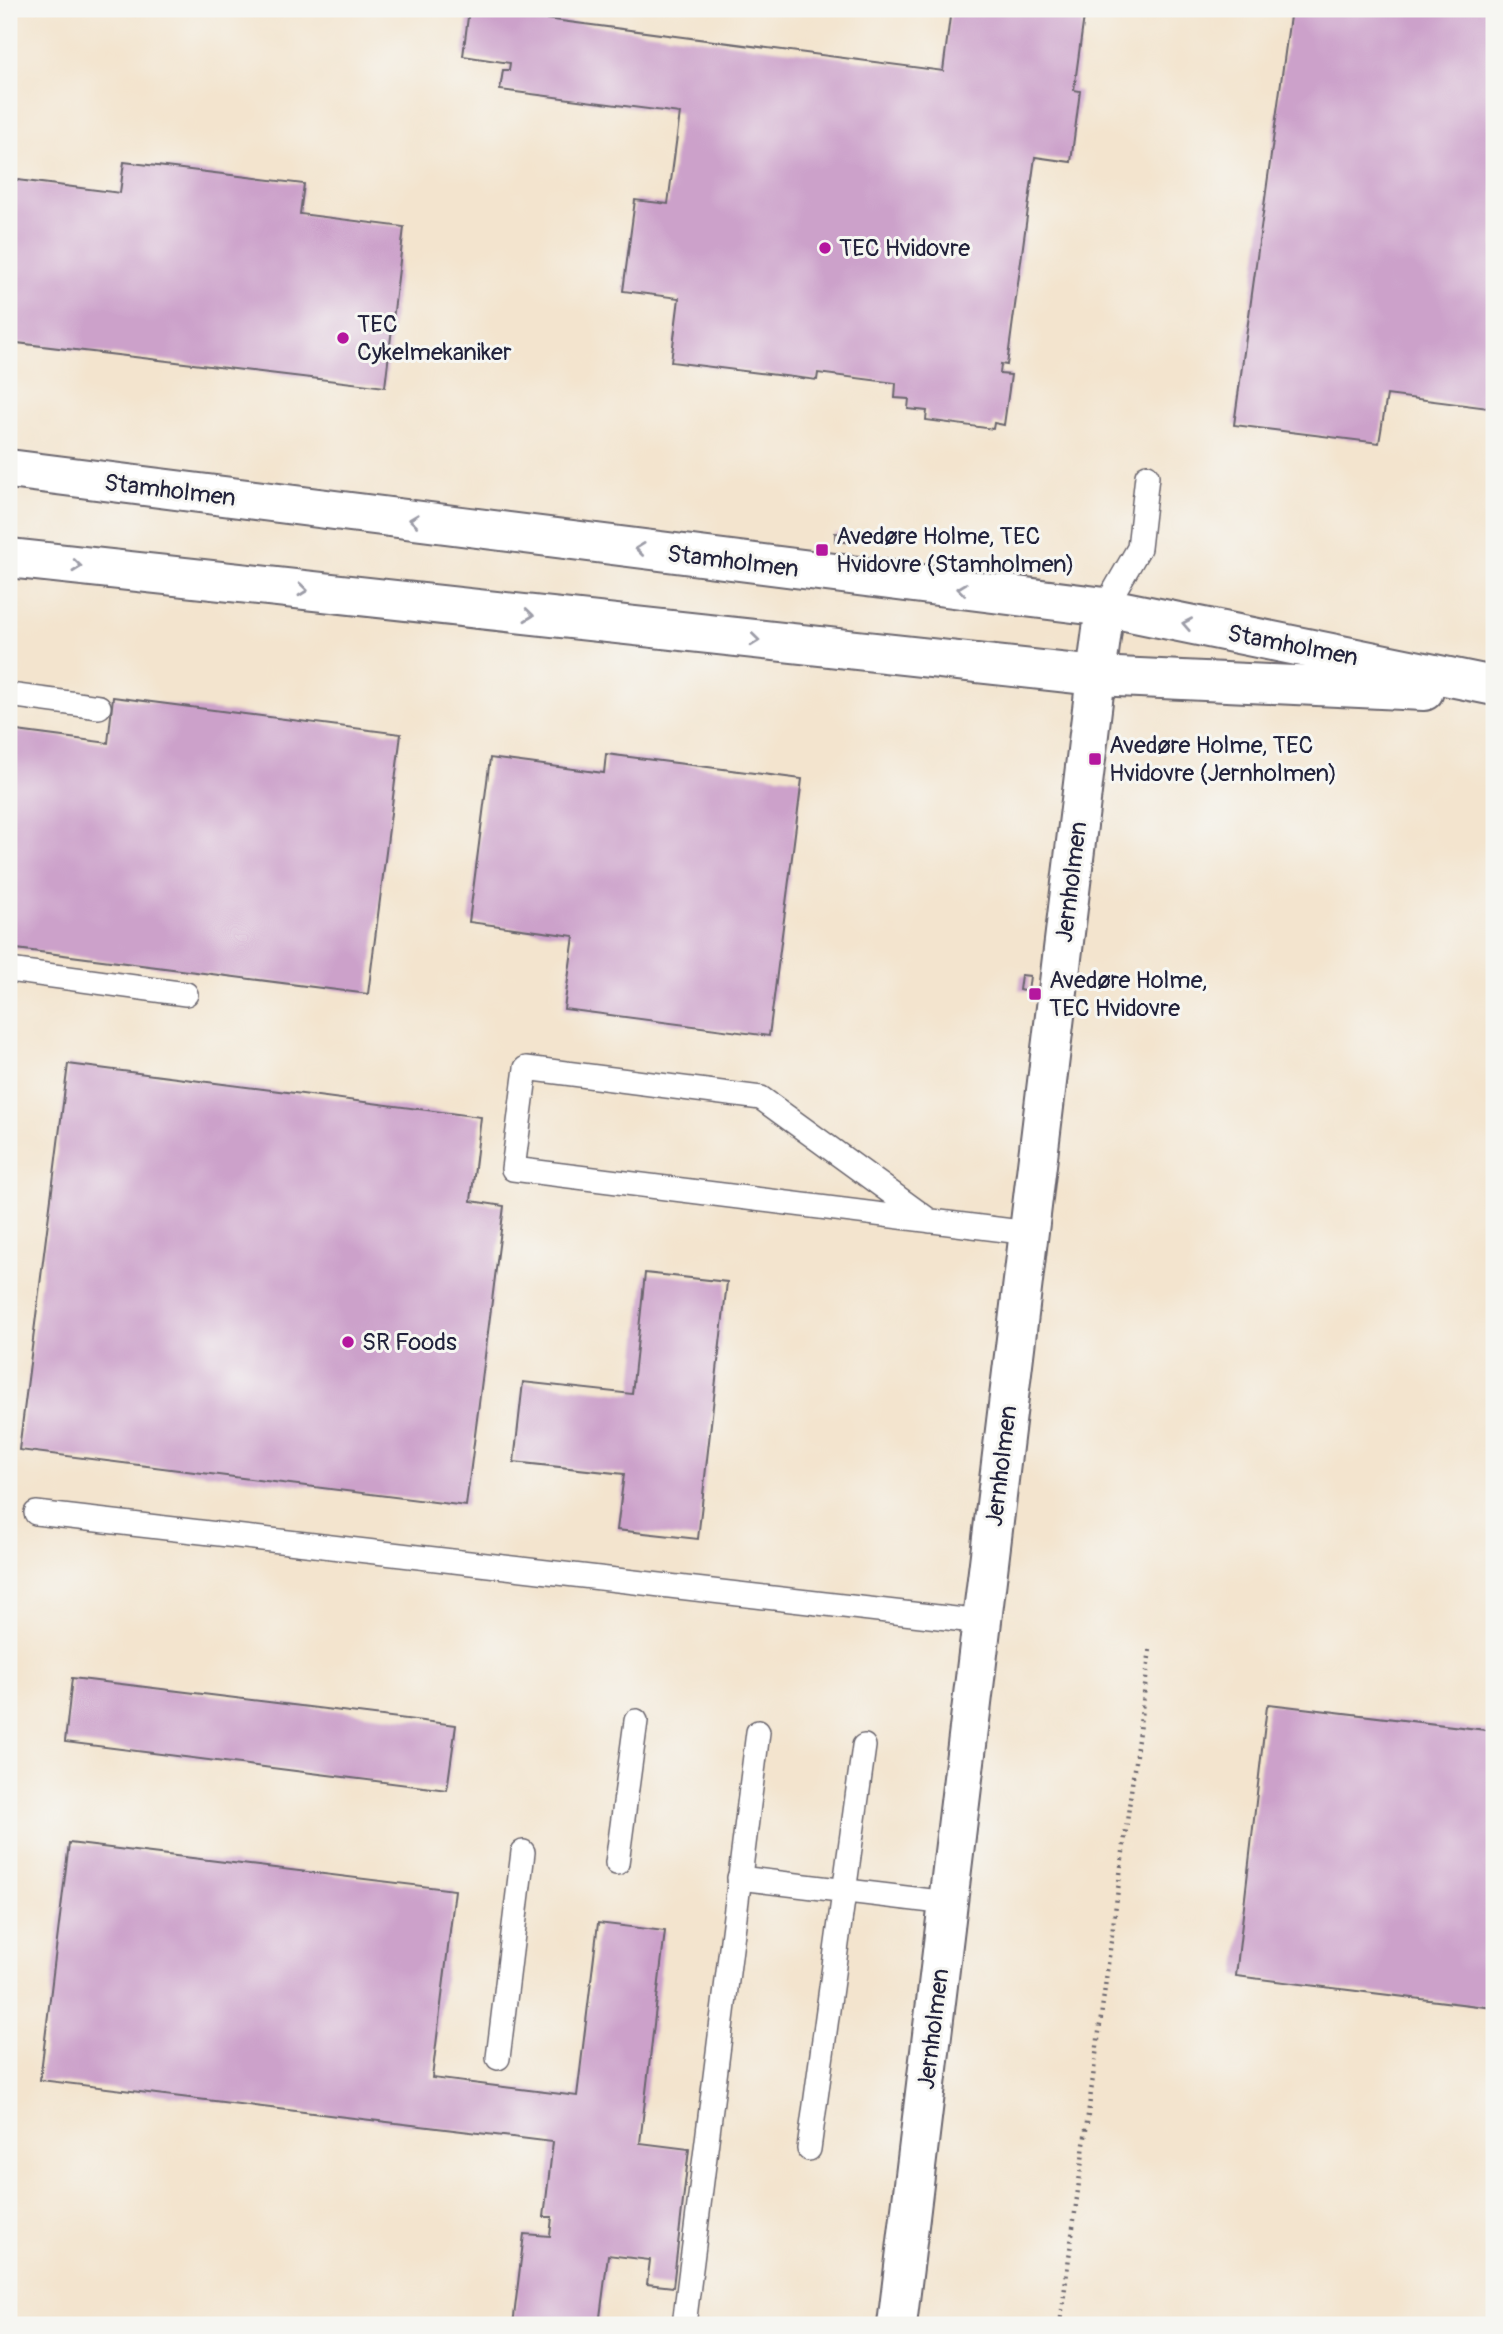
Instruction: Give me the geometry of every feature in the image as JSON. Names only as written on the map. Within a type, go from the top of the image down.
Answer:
[{"type":"street","name":"Stamholmen","points":[[9,469],[1105,607],[1494,686]]},
{"type":"street","name":"Stamholmen","points":[[9,558],[1096,676],[1494,695]]},
{"type":"street","name":"Jernholmen","points":[[897,2325],[1105,607]]},
{"type":"lane","points":[[1105,607],[1139,548],[1147,476]]},
{"type":"lane","points":[[9,695],[99,707]]},
{"type":"lane","points":[[9,970],[186,994]]},
{"type":"lane","points":[[930,1221],[761,1098],[526,1068],[513,1169],[930,1221],[1029,1233]]},
{"type":"lane","points":[[36,1513],[982,1622]]},
{"type":"lane","points":[[617,1863],[636,1721]]},
{"type":"lane","points":[[684,2325],[758,1732]]},
{"type":"lane","points":[[809,2148],[864,1746]]},
{"type":"lane","points":[[498,2058],[523,1852]]},
{"type":"lane","points":[[739,1878],[948,1903]]},
{"type":"path","points":[[1060,2325],[1150,1649]]},
{"type":"building","name":"TEC Hvidovre","points":[[469,9],[943,71],[951,9],[1085,9],[1074,90],[1080,91],[1071,162],[1035,157],[1007,365],[1001,364],[1000,374],[1011,375],[1004,425],[994,423],[993,429],[926,420],[927,411],[908,409],[909,399],[895,398],[896,383],[818,373],[817,380],[671,362],[679,298],[623,291],[635,200],[668,204],[680,113],[500,90],[503,70],[509,70],[510,63],[463,56]]},
{"type":"building","points":[[1291,9],[1494,9],[1494,350],[1488,408],[1387,395],[1379,443],[1234,425]]},
{"type":"building","points":[[124,162],[304,184],[300,214],[404,227],[385,387],[9,342],[9,179],[120,193]]},
{"type":"building","points":[[835,533],[856,535],[855,543],[835,541]]},
{"type":"building","points":[[113,697],[401,734],[368,994],[9,948],[9,730],[108,743]]},
{"type":"building","points":[[606,754],[802,779],[769,1036],[564,1009],[574,936],[469,922],[490,758],[604,773]]},
{"type":"building","points":[[1021,975],[1030,976],[1028,992],[1019,990]]},
{"type":"building","points":[[68,1064],[481,1117],[471,1201],[504,1206],[466,1506],[19,1450]]},
{"type":"building","points":[[645,1273],[727,1282],[698,1539],[617,1530],[624,1474],[514,1462],[523,1382],[632,1394]]},
{"type":"building","points":[[72,1678],[456,1725],[447,1790],[65,1742]]},
{"type":"building","points":[[1269,1704],[1494,1731],[1494,2008],[1236,1976]]},
{"type":"building","points":[[69,1843],[455,1890],[432,2078],[577,2096],[598,1923],[665,1931],[640,2143],[689,2149],[673,2287],[647,2284],[650,2260],[608,2255],[599,2325],[513,2325],[524,2234],[550,2236],[552,2217],[544,2217],[553,2142],[40,2080]]},
{"type":"place","name":"TEC Hvidovre","points":[[825,248]]},
{"type":"place","name":"TEC Cykelmekaniker","points":[[343,338]]},
{"type":"place","name":"Avedøre Holme, TEC Hvidovre (Stamholmen)","points":[[822,550]]},
{"type":"place","name":"Avedøre Holme, TEC Hvidovre (Jernholmen)","points":[[1095,759]]},
{"type":"place","name":"Avedøre Holme, TEC Hvidovre","points":[[1035,994]]},
{"type":"place","name":"SR Foods","points":[[348,1342]]}]
